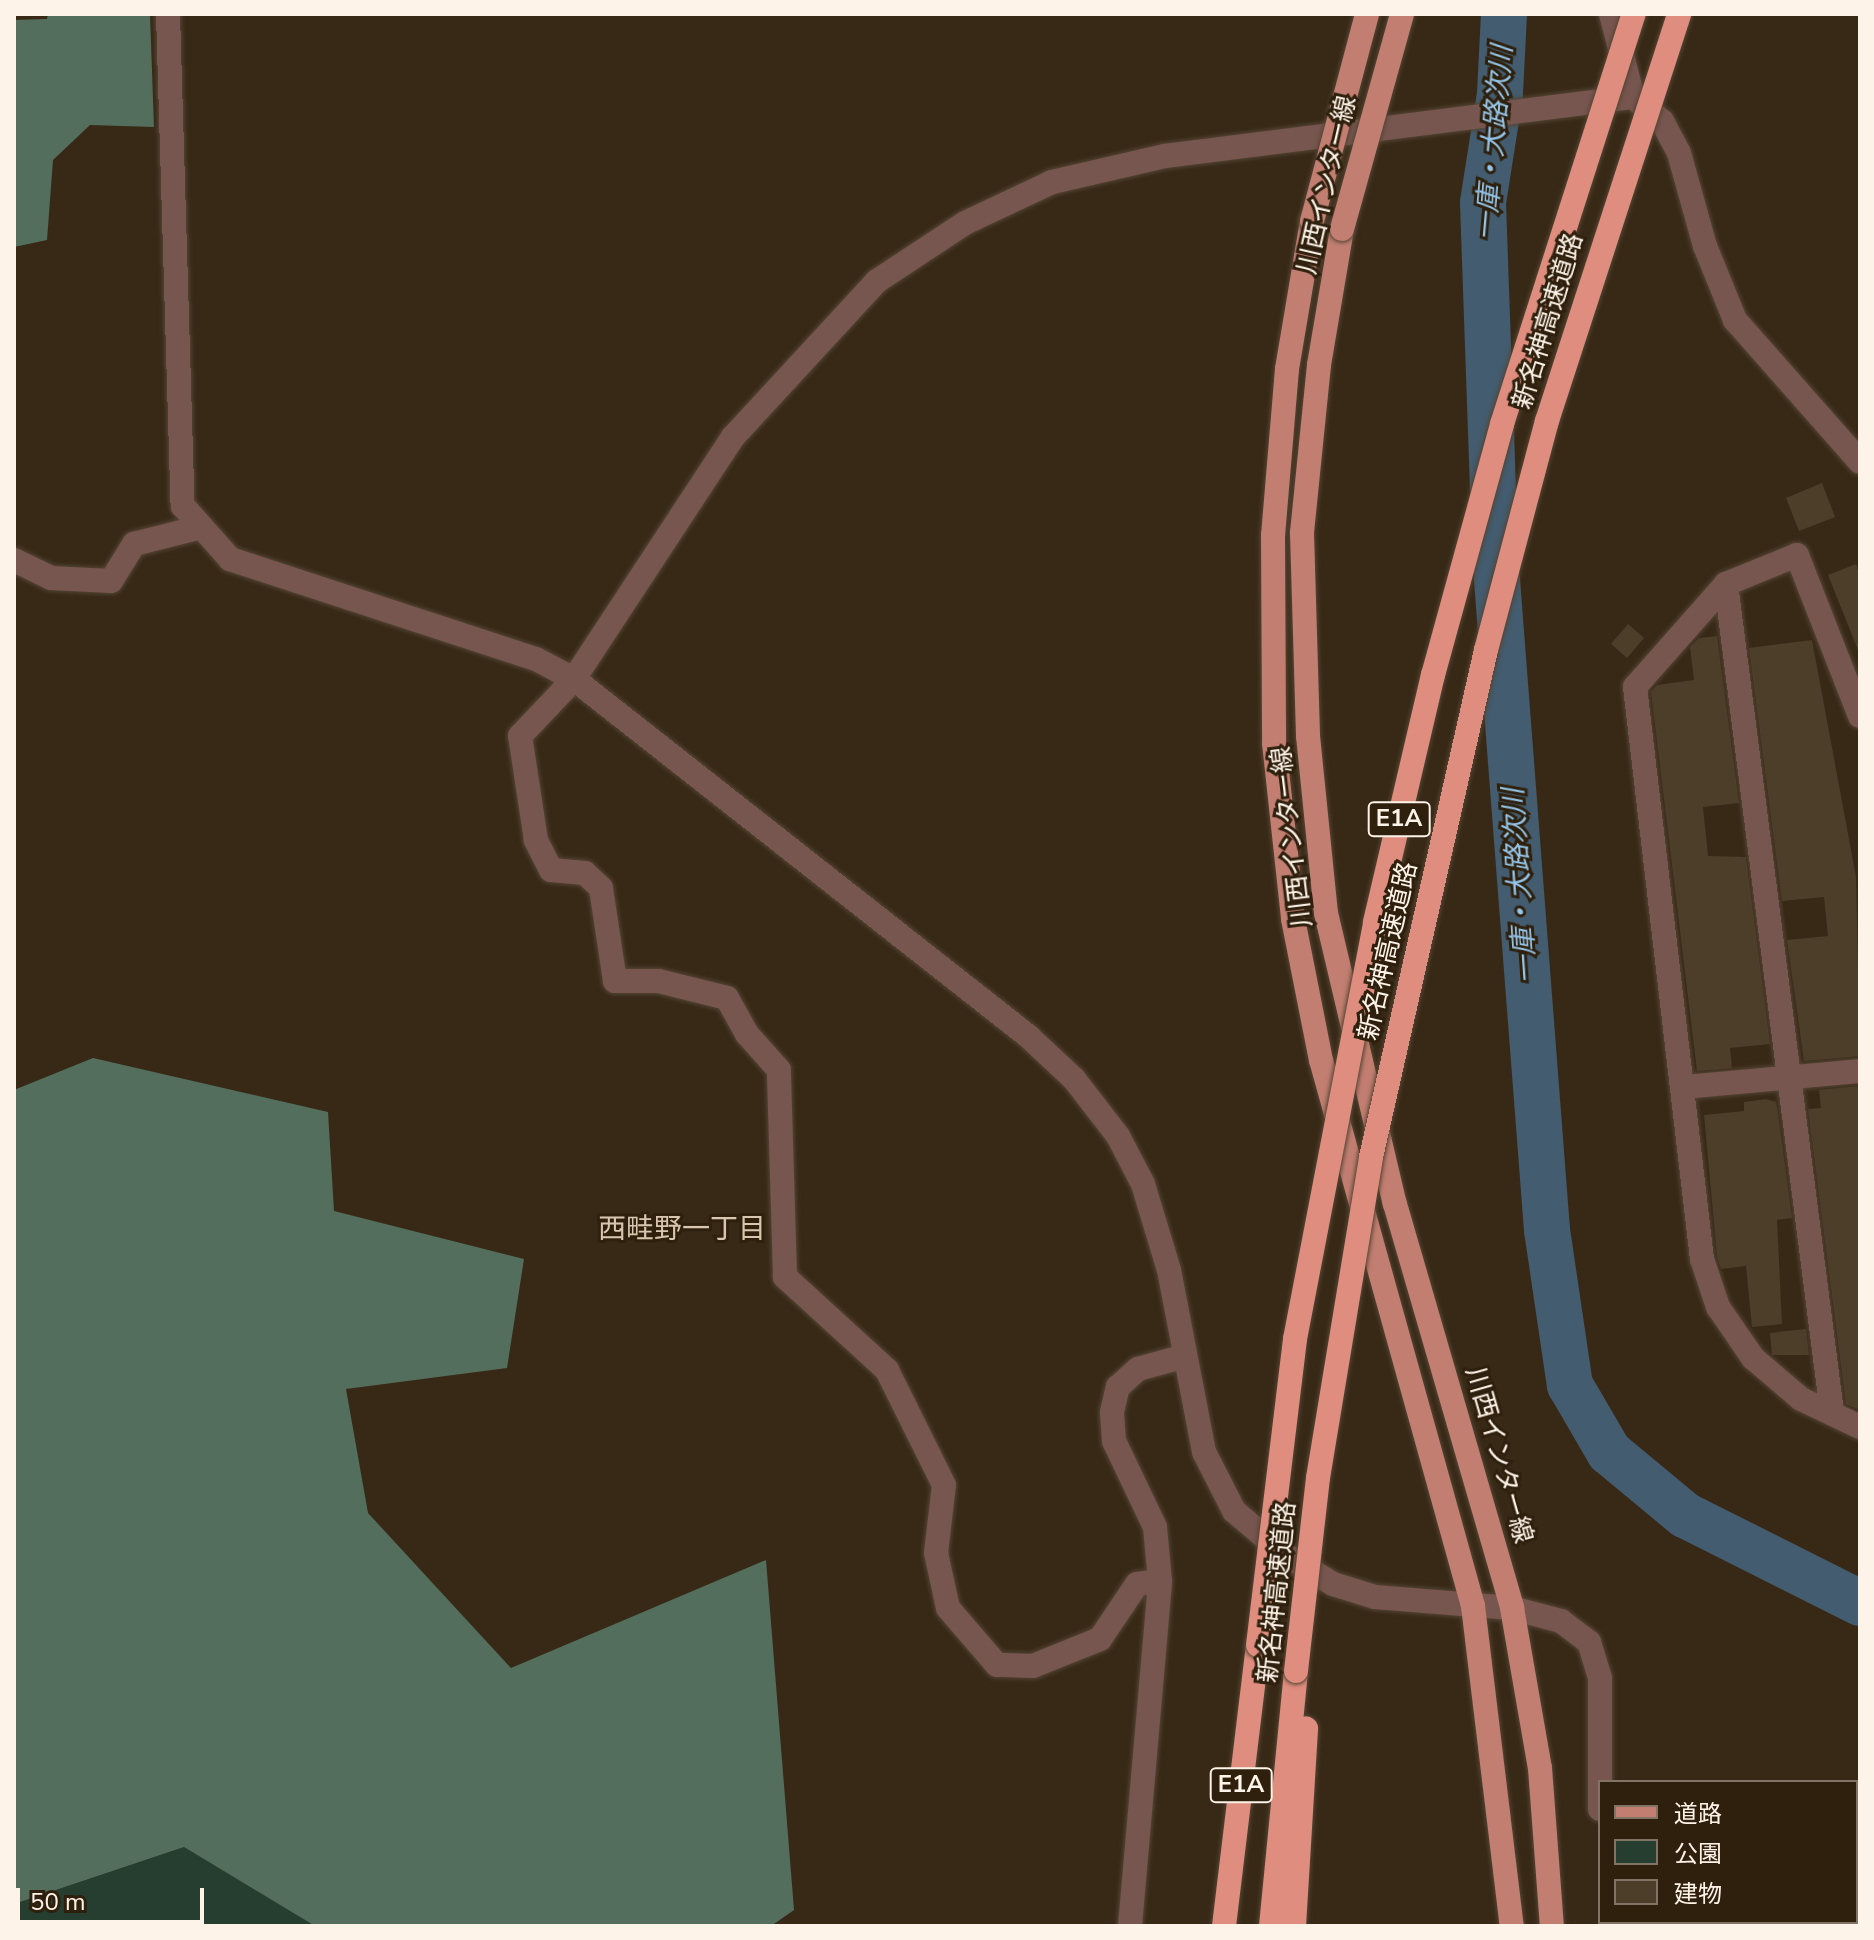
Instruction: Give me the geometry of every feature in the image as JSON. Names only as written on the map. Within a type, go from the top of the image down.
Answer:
[{"type":"highway","name":"新名神高速道路","points":[[1224,1926],[1295,1339],[1375,922],[1433,675],[1502,424],[1634,14]]},
{"type":"highway","name":"新名神高速道路","points":[[1271,1926],[1302,1672],[1318,1478],[1371,1157],[1486,650],[1547,421],[1679,14]]},
{"type":"highway","points":[[1294,1926],[1302,1672]]},
{"type":"main road","name":"川西インター線","points":[[1367,14],[1312,221],[1287,369],[1273,535],[1274,743],[1293,919],[1321,1060],[1473,1606],[1512,1926]]},
{"type":"main road","name":"川西インター線","points":[[1402,14],[1342,229],[1319,365],[1302,533],[1308,736],[1326,913],[1395,1204],[1512,1608],[1540,1768],[1552,1926]]},
{"type":"street","points":[[168,14],[183,506],[230,559],[536,659],[574,679],[1028,1036],[1074,1079],[1118,1136],[1143,1184],[1169,1270],[1182,1357],[1204,1452],[1234,1511],[1286,1555],[1333,1584],[1375,1597],[1512,1608],[1561,1621],[1589,1642],[1600,1678],[1600,1780]]},
{"type":"street","points":[[1611,14],[1633,97],[1662,121],[1679,153],[1705,246],[1735,320],[1860,462]]},
{"type":"street","points":[[1160,1581],[1137,1584],[1100,1639],[1033,1666],[997,1665],[948,1608],[936,1553],[944,1485],[937,1470],[887,1370],[785,1277],[779,1070],[747,1034],[727,998],[659,981],[615,981],[601,888],[585,873],[551,870],[536,840],[520,736],[574,679],[733,437],[877,281],[965,223],[1052,182],[1165,156],[1395,130],[1633,97]]},
{"type":"street","points":[[14,560],[51,578],[111,581],[134,544],[201,527]]},
{"type":"street","points":[[1858,705],[1797,555],[1726,584],[1635,687],[1702,1259],[1718,1307],[1735,1338],[1776,1380],[1860,1427]]},
{"type":"street","points":[[1726,584],[1832,1413]]},
{"type":"street","points":[[1684,1087],[1860,1071]]},
{"type":"street","points":[[1130,1926],[1160,1581],[1155,1527],[1114,1441],[1112,1412],[1118,1387],[1138,1369],[1182,1357]]},
{"type":"green space","points":[[48,14],[150,14],[154,127],[90,125],[53,160],[47,240],[14,247],[14,20],[47,19]]},
{"type":"green space","points":[[93,1058],[328,1112],[334,1211],[524,1259],[507,1368],[346,1389],[368,1513],[511,1668],[766,1560],[794,1910],[771,1926],[315,1926],[184,1847],[14,1904],[14,1090]]},
{"type":"green space","points":[[184,1847],[315,1926],[14,1926],[14,1904]]},
{"type":"green space","points":[[1858,1917],[1860,1926],[1752,1924],[1858,1924]]},
{"type":"building","points":[[1822,483],[1835,517],[1799,531],[1786,498]]},
{"type":"building","points":[[1856,564],[1860,576],[1860,655],[1828,575]]},
{"type":"building","points":[[1628,624],[1644,638],[1627,658],[1611,644]]},
{"type":"building","points":[[1717,636],[1739,803],[1703,807],[1708,856],[1746,857],[1770,1044],[1730,1048],[1732,1068],[1697,1071],[1651,692],[1657,685],[1694,680],[1690,647],[1699,638]]},
{"type":"building","points":[[1812,640],[1856,877],[1860,1056],[1804,1061],[1787,940],[1828,936],[1824,897],[1782,901],[1749,648]]},
{"type":"building","points":[[1860,1086],[1860,1410],[1846,1404],[1808,1109],[1821,1108],[1819,1090]]},
{"type":"building","points":[[1766,1099],[1776,1102],[1792,1218],[1777,1220],[1782,1324],[1752,1327],[1746,1266],[1721,1269],[1717,1256],[1704,1115],[1744,1111],[1744,1102]]},
{"type":"building","points":[[1806,1329],[1809,1355],[1772,1355],[1770,1333]]},
{"type":"waterway","name":"一庫・大路次川","points":[[1504,14],[1500,94],[1483,203],[1496,567],[1547,1230],[1570,1385],[1609,1452],[1685,1515],[1860,1603]]},
{"type":"district","name":"西畦野一丁目","points":[[682,1229]]}]
